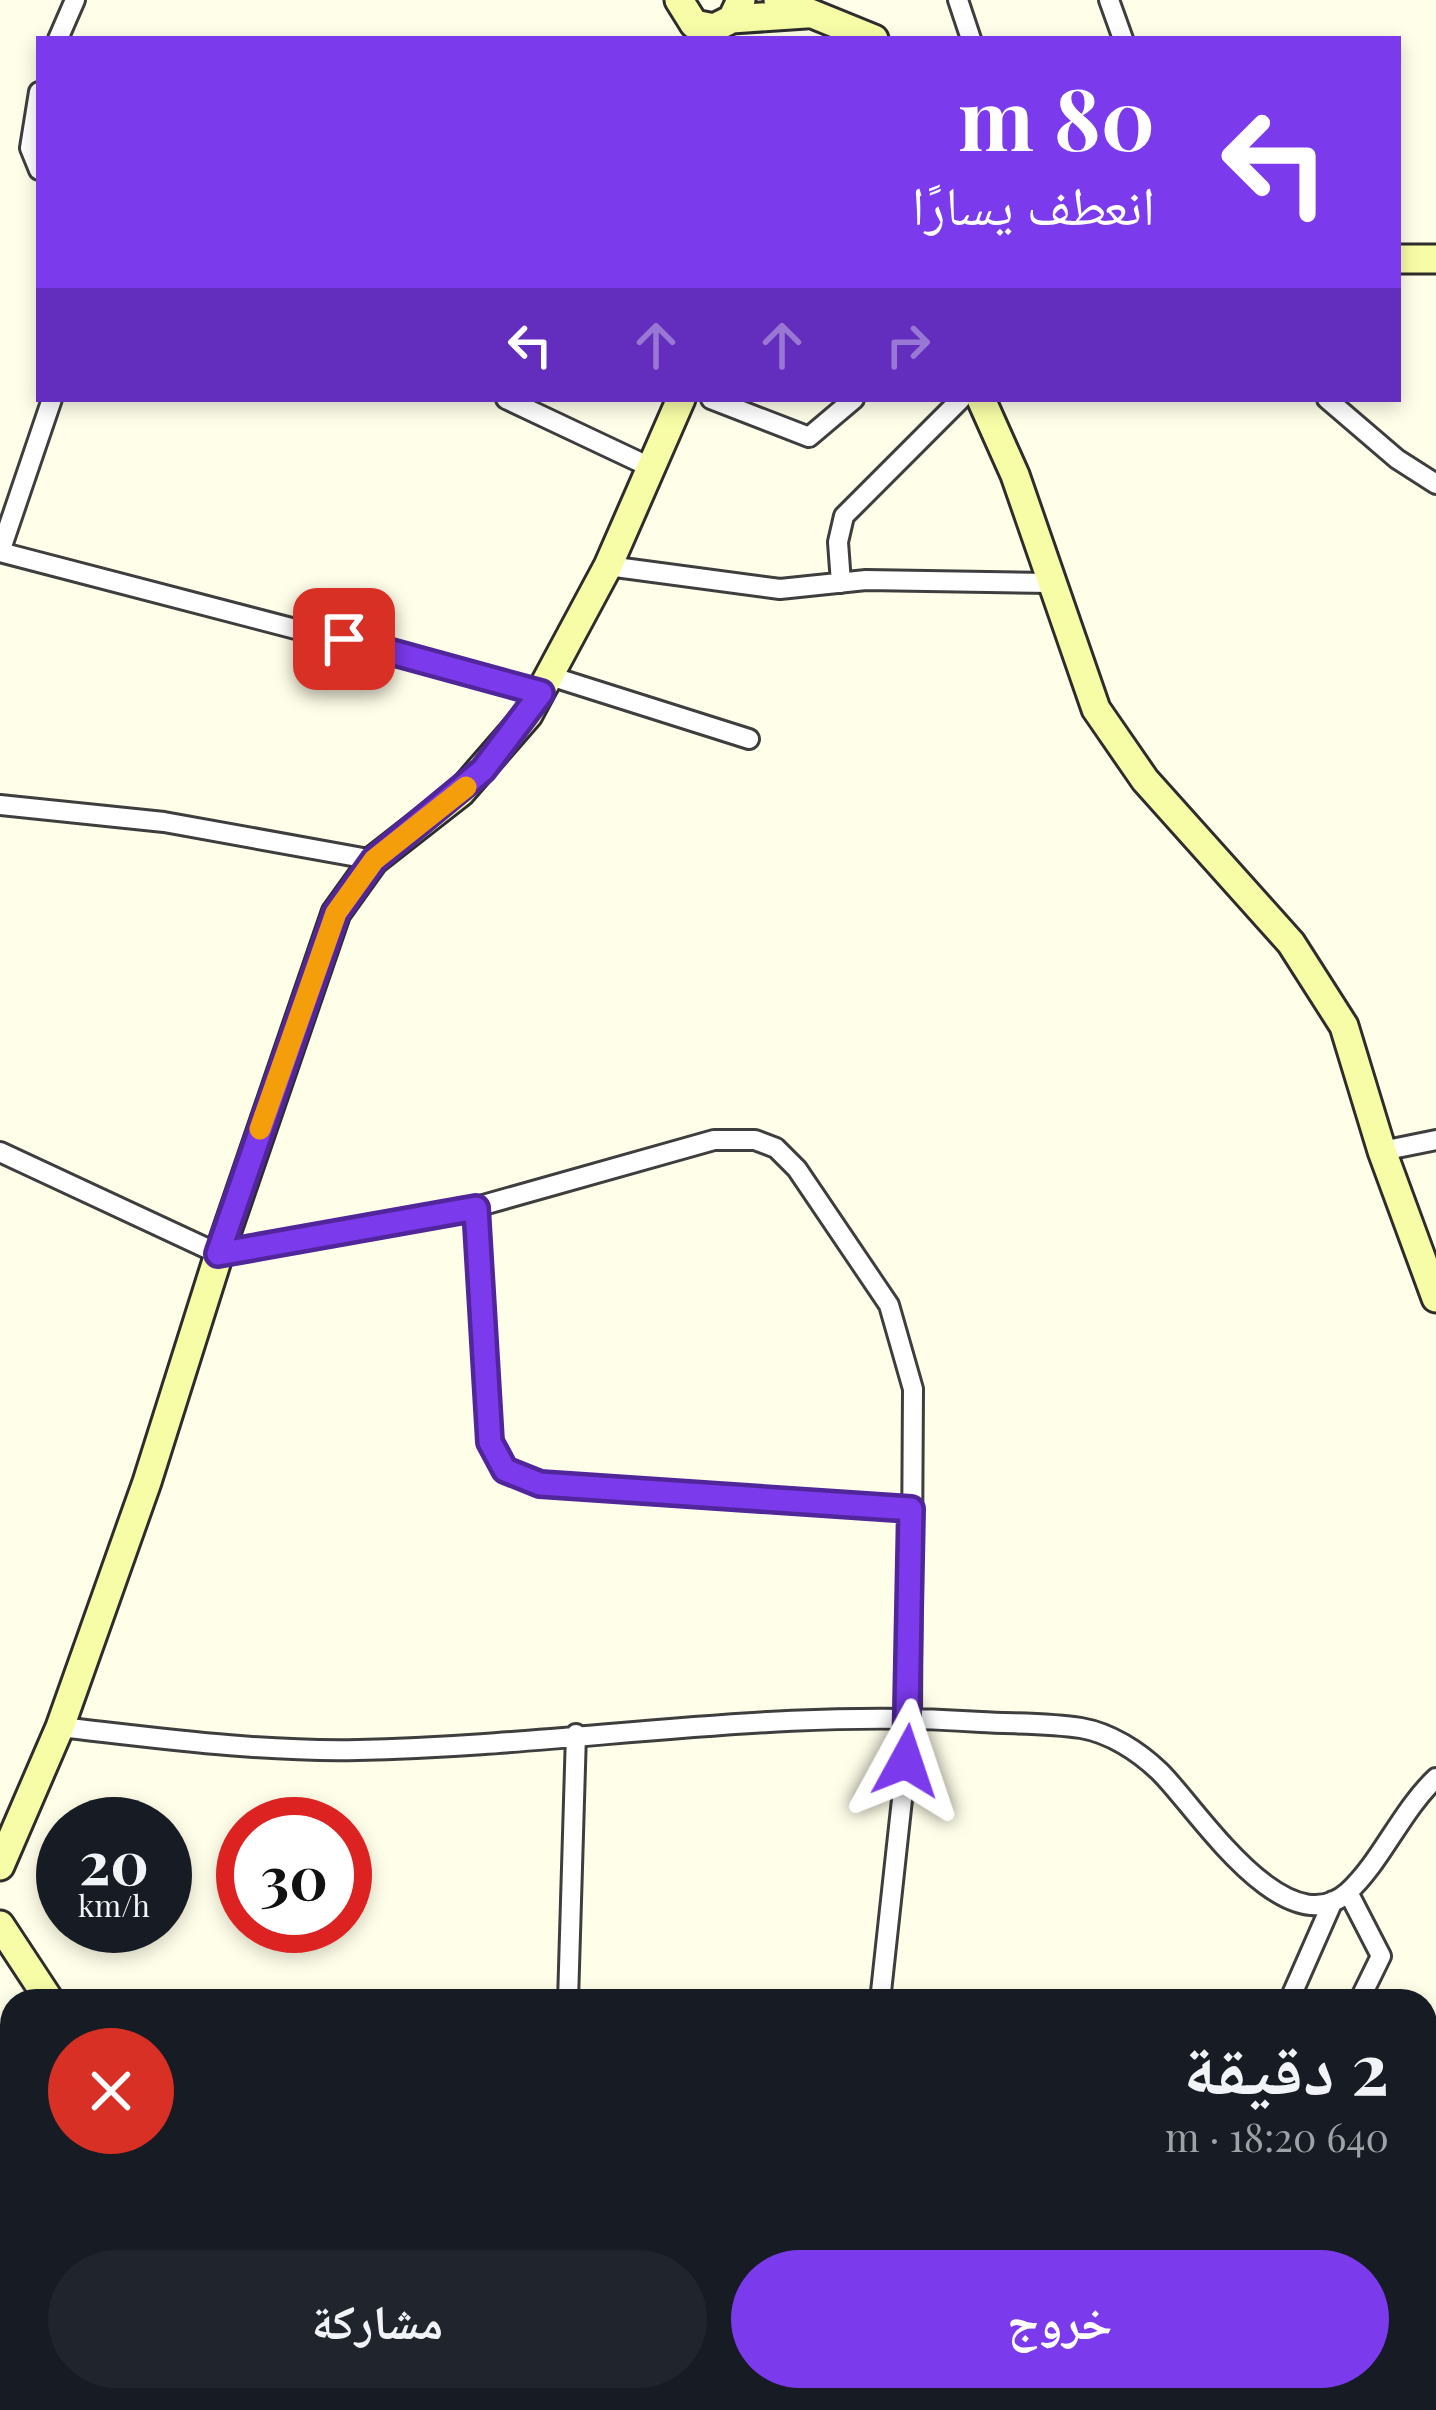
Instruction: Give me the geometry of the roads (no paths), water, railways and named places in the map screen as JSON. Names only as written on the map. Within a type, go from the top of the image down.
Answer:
[{"type":"street","points":[[59,36],[75,0]]},
{"type":"street","points":[[778,0],[866,36]]},
{"type":"street","points":[[958,0],[970,36]]},
{"type":"street","points":[[1109,0],[1122,36]]},
{"type":"street","points":[[680,13],[704,28],[808,14]]},
{"type":"street","points":[[36,111],[30,148],[36,163]]},
{"type":"street","points":[[1401,259],[1436,259]]},
{"type":"street","points":[[51,402],[0,552],[546,684],[749,739]]},
{"type":"street","points":[[512,402],[650,467]]},
{"type":"street","points":[[0,1866],[60,1727],[147,1482],[218,1254],[336,913],[374,860],[483,770],[546,684],[608,566],[680,402]]},
{"type":"street","points":[[719,402],[809,436],[832,423],[851,402]]},
{"type":"street","points":[[841,583],[838,542],[844,516],[958,402]]},
{"type":"street","points":[[982,402],[1015,475],[1081,674],[1117,743],[1321,984],[1344,1026],[1382,1151],[1436,1298]]},
{"type":"street","points":[[1330,402],[1397,459],[1436,484]]},
{"type":"street","points":[[608,566],[766,588],[841,583],[1051,583]]},
{"type":"street","points":[[0,805],[164,822],[374,860]]},
{"type":"street","points":[[0,1152],[218,1254],[476,1208],[715,1140],[755,1140],[776,1148],[831,1213],[889,1305],[913,1389],[911,1717],[881,1989]]},
{"type":"street","points":[[1382,1151],[1436,1140]]},
{"type":"street","points":[[476,1208],[490,1442],[505,1470],[540,1484],[911,1509]]},
{"type":"street","points":[[60,1727],[223,1745],[356,1750],[820,1717],[911,1717],[1081,1728],[1108,1736],[1161,1772],[1246,1870],[1297,1899],[1341,1896]]},
{"type":"street","points":[[568,1989],[576,1734]]},
{"type":"street","points":[[1295,1989],[1341,1896],[1436,1778]]},
{"type":"street","points":[[1341,1896],[1381,1956],[1365,1989]]},
{"type":"street","points":[[3,1937],[41,1989]]}]
